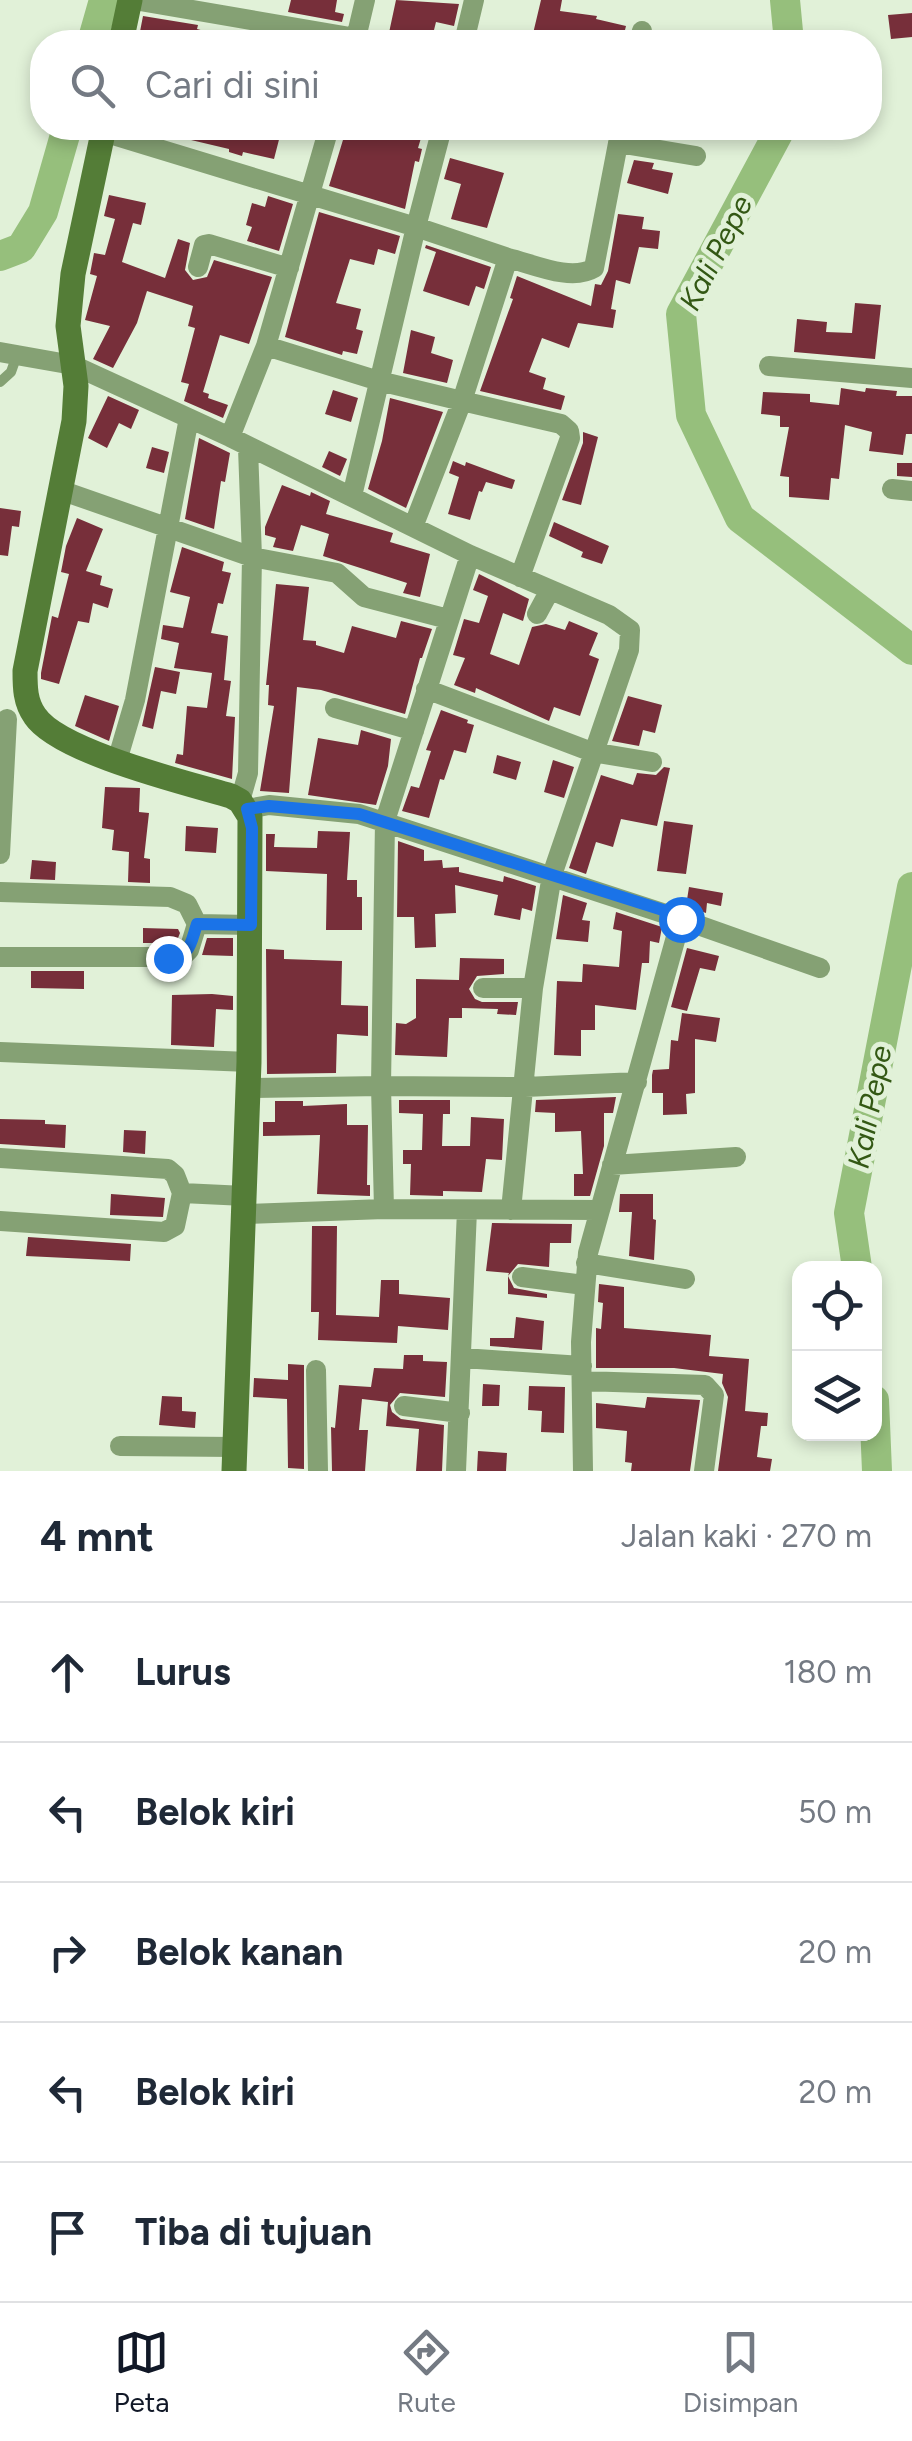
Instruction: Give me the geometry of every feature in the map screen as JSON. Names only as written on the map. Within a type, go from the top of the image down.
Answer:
[{"type":"main road","points":[[124,30],[132,0]]},
{"type":"main road","points":[[101,140],[73,274],[68,326],[74,365],[74,421],[24,670],[26,698],[36,718],[49,731],[83,749],[244,805],[252,828],[246,1205],[234,1459]]},
{"type":"street","points":[[132,0],[300,30]]},
{"type":"street","points":[[363,30],[365,0]]},
{"type":"street","points":[[467,30],[474,0]]},
{"type":"street","points":[[136,140],[508,258],[572,274],[584,274],[594,268],[619,140]]},
{"type":"street","points":[[325,140],[239,442],[252,557],[244,805],[334,811],[385,822],[552,874],[820,968]]},
{"type":"street","points":[[352,496],[439,140]]},
{"type":"street","points":[[638,140],[696,156]]},
{"type":"street","points":[[198,267],[204,246],[209,244],[289,268]]},
{"type":"street","points":[[413,527],[462,401],[508,258]]},
{"type":"street","points":[[266,346],[378,382],[561,424],[569,431],[565,454],[520,577]]},
{"type":"street","points":[[8,354],[74,365],[470,555],[608,615],[630,630],[629,650],[552,874],[534,988],[511,1210]]},
{"type":"street","points":[[770,366],[912,378]]},
{"type":"street","points":[[117,761],[135,700],[189,418]]},
{"type":"street","points":[[60,490],[252,557],[337,573],[364,596],[448,619]]},
{"type":"street","points":[[384,1209],[385,822],[470,555]]},
{"type":"street","points":[[538,614],[550,590]]},
{"type":"street","points":[[426,689],[592,752],[652,762]]},
{"type":"street","points":[[335,708],[414,731]]},
{"type":"street","points":[[0,854],[4,719],[36,718]]},
{"type":"street","points":[[0,892],[170,896],[187,904],[197,924],[182,957],[0,957]]},
{"type":"street","points":[[583,1471],[585,1274],[598,1210],[681,919]]},
{"type":"street","points":[[197,924],[251,925]]},
{"type":"street","points":[[484,988],[534,988]]},
{"type":"street","points":[[0,1052],[382,1086],[525,1087],[637,1082]]},
{"type":"street","points":[[612,1165],[736,1157]]},
{"type":"street","points":[[0,1158],[168,1168],[182,1193],[175,1226],[164,1232],[0,1222]]},
{"type":"street","points":[[182,1193],[246,1205],[598,1210]]},
{"type":"street","points":[[456,1471],[467,1210]]},
{"type":"street","points":[[522,1277],[585,1274],[685,1279]]},
{"type":"street","points":[[463,1358],[705,1385],[714,1395],[704,1471]]},
{"type":"street","points":[[316,1370],[318,1471]]},
{"type":"street","points":[[404,1406],[460,1413]]},
{"type":"street","points":[[120,1446],[234,1459]]},
{"type":"lane","points":[[0,382],[11,372],[8,354]]},
{"type":"building","points":[[291,0],[337,0],[335,12],[344,14],[342,22],[288,12]]},
{"type":"building","points":[[396,0],[459,4],[454,26],[436,22],[434,30],[390,30]]},
{"type":"building","points":[[541,0],[562,0],[560,11],[597,16],[596,19],[626,26],[625,30],[534,30]]},
{"type":"building","points":[[912,13],[912,37],[891,39],[888,15]]},
{"type":"building","points":[[143,16],[198,25],[201,30],[140,30]]},
{"type":"building","points":[[191,140],[279,140],[274,159],[243,152],[242,156]]},
{"type":"building","points":[[343,140],[420,140],[418,148],[422,149],[419,162],[415,161],[405,209],[329,186]]},
{"type":"building","points":[[450,158],[504,173],[487,228],[451,219],[461,184],[444,179]]},
{"type":"building","points":[[634,160],[654,163],[652,169],[673,173],[668,194],[627,183]]},
{"type":"building","points":[[109,195],[146,203],[141,225],[133,223],[122,262],[165,278],[178,239],[190,243],[185,270],[193,280],[207,277],[214,260],[272,277],[249,344],[220,335],[203,392],[209,394],[208,398],[228,405],[223,418],[184,401],[189,384],[181,382],[195,328],[188,326],[193,306],[147,291],[137,323],[113,368],[93,359],[110,326],[85,320],[97,276],[90,274],[94,253],[105,255],[115,219],[104,216]]},
{"type":"building","points":[[268,196],[293,204],[279,251],[247,241],[252,227],[246,225],[252,203],[265,207]]},
{"type":"building","points":[[319,212],[400,236],[395,254],[378,249],[374,265],[350,259],[336,303],[361,309],[356,329],[363,331],[357,354],[343,351],[342,355],[285,337]]},
{"type":"building","points":[[618,214],[644,217],[642,229],[660,231],[658,249],[639,247],[630,284],[616,280],[611,309],[616,310],[613,328],[578,323],[569,348],[542,338],[529,372],[546,378],[543,389],[565,396],[561,410],[480,391],[513,299],[510,298],[517,276],[591,306],[595,284],[601,285],[608,271]]},
{"type":"building","points":[[426,245],[491,267],[484,289],[476,286],[469,306],[423,291],[436,252],[425,248]]},
{"type":"building","points":[[855,303],[881,305],[875,359],[794,352],[797,319],[827,322],[826,332],[852,333]]},
{"type":"building","points":[[411,330],[435,337],[431,353],[453,360],[447,383],[403,373]]},
{"type":"building","points":[[841,388],[897,391],[896,396],[912,396],[912,434],[906,434],[903,455],[869,451],[872,432],[845,425],[839,479],[831,478],[829,500],[789,497],[789,477],[780,476],[789,427],[780,427],[780,416],[761,414],[763,392],[810,394],[810,402],[839,405]]},
{"type":"building","points":[[333,390],[358,398],[351,422],[325,414]]},
{"type":"building","points":[[108,396],[139,410],[131,429],[119,423],[107,448],[88,438]]},
{"type":"building","points":[[390,398],[443,412],[406,508],[368,489]]},
{"type":"building","points":[[583,432],[598,437],[581,505],[562,500],[583,443]]},
{"type":"building","points":[[199,438],[230,453],[225,482],[221,481],[214,529],[185,519]]},
{"type":"building","points":[[152,447],[169,452],[164,473],[146,468]]},
{"type":"building","points":[[329,451],[347,459],[340,476],[322,467]]},
{"type":"building","points":[[453,461],[515,480],[512,489],[486,482],[470,520],[448,514],[459,477],[449,473]]},
{"type":"building","points":[[897,463],[912,463],[912,477],[897,476]]},
{"type":"building","points":[[282,485],[330,501],[326,514],[393,533],[390,542],[430,554],[420,597],[403,593],[407,583],[323,556],[329,534],[301,525],[293,551],[273,547],[276,538],[265,535],[265,527]]},
{"type":"building","points":[[0,508],[21,511],[19,527],[12,526],[8,556],[0,555]]},
{"type":"building","points":[[77,518],[103,529],[86,571],[102,576],[100,585],[113,589],[108,608],[93,603],[89,623],[78,621],[59,684],[41,679],[41,673],[52,616],[58,618],[69,574],[61,572]]},
{"type":"building","points":[[554,522],[609,546],[602,564],[581,557],[583,552],[549,536]]},
{"type":"building","points":[[182,547],[224,562],[222,571],[231,573],[211,633],[228,636],[224,680],[231,681],[226,716],[235,717],[232,779],[175,763],[177,754],[183,755],[187,706],[207,708],[212,673],[174,668],[179,643],[161,639],[163,625],[183,628],[190,597],[170,592]]},
{"type":"building","points":[[479,574],[529,599],[523,621],[503,613],[490,654],[519,665],[532,627],[546,624],[565,630],[569,621],[598,633],[589,655],[599,659],[580,716],[554,707],[549,721],[476,688],[475,693],[454,685],[465,658],[453,655],[464,619],[479,623],[488,596],[473,590]]},
{"type":"building","points":[[276,584],[309,587],[303,640],[316,641],[316,645],[344,653],[352,626],[396,638],[401,621],[432,629],[405,714],[297,687],[289,793],[260,791],[274,706],[268,705],[266,685]]},
{"type":"building","points":[[155,667],[180,672],[176,694],[161,691],[153,729],[142,726]]},
{"type":"building","points":[[85,695],[119,706],[109,741],[75,726]]},
{"type":"building","points":[[628,696],[662,705],[655,733],[643,730],[639,746],[612,741]]},
{"type":"building","points":[[441,710],[474,725],[466,753],[454,750],[444,780],[440,779],[429,818],[402,811],[411,786],[419,788],[431,751],[426,750]]},
{"type":"building","points":[[361,730],[391,739],[388,766],[376,805],[308,795],[318,738],[358,745]]},
{"type":"building","points":[[497,755],[521,762],[516,780],[493,773]]},
{"type":"building","points":[[553,760],[574,767],[564,798],[544,792]]},
{"type":"building","points":[[664,767],[670,768],[657,826],[621,819],[613,847],[596,842],[586,874],[569,868],[601,775],[633,785],[637,773],[656,775]]},
{"type":"building","points":[[105,787],[140,788],[139,812],[149,813],[144,858],[150,859],[150,883],[128,882],[129,852],[112,850],[114,830],[102,828]]},
{"type":"building","points":[[664,821],[693,825],[686,874],[657,871]]},
{"type":"building","points":[[186,826],[218,828],[216,853],[185,851]]},
{"type":"building","points":[[318,831],[350,832],[347,880],[357,880],[357,897],[362,897],[362,930],[326,930],[327,874],[266,871],[266,834],[275,834],[274,847],[317,848]]},
{"type":"building","points":[[398,841],[424,850],[424,861],[442,860],[443,868],[459,867],[459,872],[503,882],[504,876],[536,886],[532,911],[522,908],[520,920],[494,915],[498,895],[455,885],[456,913],[435,914],[436,947],[415,948],[414,917],[397,917]]},
{"type":"building","points":[[32,860],[56,862],[55,880],[30,879]]},
{"type":"building","points":[[689,887],[723,893],[721,906],[707,903],[706,913],[686,906]]},
{"type":"building","points":[[563,895],[587,903],[582,920],[590,921],[588,942],[556,939]]},
{"type":"building","points":[[616,912],[662,927],[659,943],[650,941],[649,963],[642,963],[636,1010],[595,1005],[595,1030],[581,1030],[581,1056],[554,1055],[557,981],[582,982],[583,964],[619,967],[622,931],[613,929]]},
{"type":"building","points":[[143,928],[178,929],[180,933],[176,943],[143,943]]},
{"type":"building","points":[[207,938],[233,938],[233,956],[202,955]]},
{"type":"building","points":[[687,948],[719,956],[715,971],[700,968],[687,1011],[671,1007]]},
{"type":"building","points":[[266,949],[284,950],[284,959],[342,961],[341,1005],[368,1006],[368,1036],[337,1034],[336,1073],[267,1074]]},
{"type":"building","points":[[460,958],[504,959],[504,974],[477,976],[469,989],[482,1002],[518,1002],[516,1015],[497,1014],[498,1009],[462,1008],[462,1018],[449,1018],[447,1057],[395,1055],[396,1023],[406,1024],[416,1018],[416,979],[459,980]]},
{"type":"building","points":[[31,971],[84,971],[84,989],[31,988]]},
{"type":"building","points":[[172,995],[233,996],[233,1010],[216,1009],[214,1047],[171,1045]]},
{"type":"building","points":[[682,1013],[720,1018],[716,1042],[695,1039],[695,1093],[686,1094],[687,1114],[663,1115],[663,1093],[652,1093],[652,1075],[653,1070],[669,1069],[671,1040],[678,1041]]},
{"type":"building","points":[[616,1097],[613,1113],[604,1113],[604,1146],[590,1196],[574,1196],[574,1174],[583,1174],[581,1131],[555,1132],[555,1113],[535,1112],[536,1100]]},
{"type":"building","points":[[399,1100],[450,1100],[450,1114],[443,1114],[442,1146],[470,1146],[471,1117],[504,1119],[502,1160],[486,1159],[482,1192],[410,1195],[411,1164],[403,1164],[403,1150],[422,1150],[423,1114],[399,1113]]},
{"type":"building","points":[[275,1101],[303,1101],[303,1106],[347,1104],[347,1125],[368,1125],[370,1196],[317,1194],[320,1135],[263,1136],[263,1122],[275,1122]]},
{"type":"building","points":[[0,1119],[45,1120],[45,1124],[66,1125],[65,1148],[0,1144]]},
{"type":"building","points":[[124,1130],[146,1131],[145,1154],[123,1152]]},
{"type":"building","points":[[111,1194],[165,1198],[163,1217],[110,1215]]},
{"type":"building","points":[[620,1194],[653,1194],[654,1260],[629,1256],[632,1212],[619,1212]]},
{"type":"building","points":[[492,1223],[572,1224],[571,1243],[550,1243],[549,1267],[518,1264],[508,1276],[509,1273],[486,1271]]},
{"type":"building","points":[[312,1226],[337,1226],[336,1315],[379,1317],[381,1280],[399,1280],[399,1294],[450,1298],[448,1330],[398,1326],[397,1343],[318,1340],[319,1312],[311,1312]]},
{"type":"building","points":[[28,1237],[131,1244],[130,1261],[26,1256]]},
{"type":"building","points":[[508,1276],[514,1288],[547,1294],[547,1298],[508,1294]]},
{"type":"building","points":[[599,1284],[624,1287],[624,1328],[711,1335],[709,1356],[749,1359],[745,1411],[768,1413],[767,1426],[761,1426],[757,1457],[772,1459],[770,1471],[718,1471],[728,1397],[723,1374],[674,1368],[596,1368],[596,1328],[601,1329],[603,1303],[598,1302]]},
{"type":"building","points":[[516,1317],[544,1321],[542,1350],[490,1346],[490,1338],[514,1338]]},
{"type":"building","points":[[404,1355],[423,1355],[423,1361],[447,1362],[445,1397],[400,1393],[390,1405],[401,1419],[444,1425],[442,1471],[416,1471],[419,1429],[386,1426],[388,1402],[362,1399],[359,1430],[368,1430],[365,1471],[332,1471],[331,1427],[335,1428],[339,1385],[371,1387],[374,1368],[403,1369]]},
{"type":"building","points":[[288,1364],[304,1365],[304,1469],[288,1468],[287,1399],[253,1397],[254,1378],[288,1380]]},
{"type":"building","points":[[483,1384],[500,1385],[499,1406],[482,1406]]},
{"type":"building","points":[[529,1386],[565,1387],[564,1433],[541,1432],[542,1411],[528,1410]]},
{"type":"building","points":[[162,1396],[182,1397],[182,1411],[196,1412],[195,1428],[159,1425]]},
{"type":"building","points":[[647,1397],[700,1400],[690,1471],[631,1471],[632,1463],[625,1462],[627,1431],[596,1428],[596,1403],[645,1408]]},
{"type":"building","points":[[478,1451],[507,1453],[506,1471],[477,1471]]},
{"type":"waterway","points":[[95,30],[104,0]]},
{"type":"waterway","name":"Kali Pepe","points":[[785,0],[788,30]]},
{"type":"waterway","points":[[0,256],[21,248],[43,212],[64,140]]},
{"type":"waterway","name":"Kali Pepe","points":[[775,140],[681,314],[691,415],[740,518],[912,650]]},
{"type":"waterway","name":"Kali Pepe","points":[[856,1261],[849,1213],[912,887]]},
{"type":"waterway","name":"Kali Pepe","points":[[876,1441],[877,1471]]},
{"type":"route","points":[[168,958],[182,957],[188,950],[197,924],[251,925],[252,828],[247,809],[269,806],[359,814],[681,919]]}]
